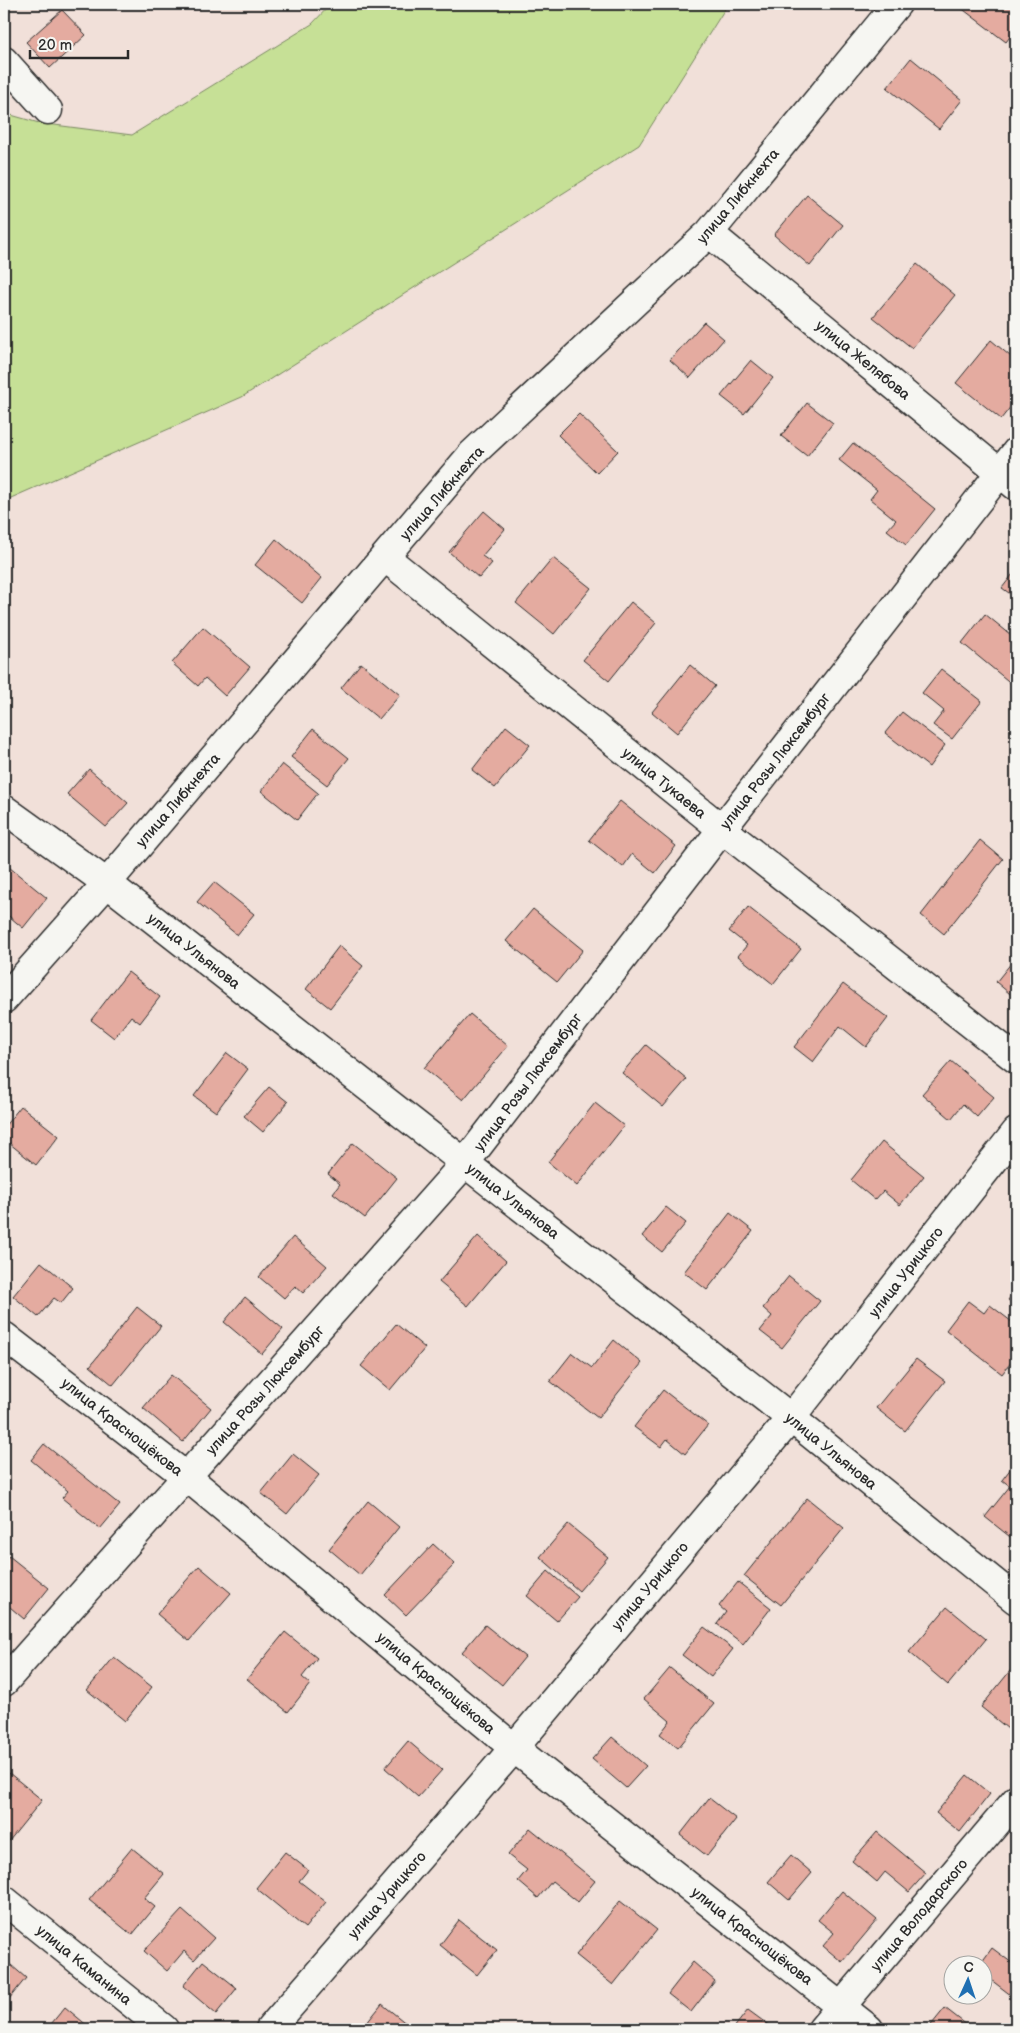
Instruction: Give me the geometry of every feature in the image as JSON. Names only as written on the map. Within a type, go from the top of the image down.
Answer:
[{"type":"street","name":"улица Либкнехта","points":[[4,999],[107,883],[386,558],[472,454],[709,233],[897,4]]},
{"type":"street","points":[[4,61],[48,110]]},
{"type":"street","name":"улица Желябова","points":[[709,233],[1011,470]]},
{"type":"street","name":"улица Розы Люксембург","points":[[4,1682],[465,1163],[722,829],[1011,470]]},
{"type":"street","name":"улица Тукаева","points":[[386,558],[722,829],[1016,1059]]},
{"type":"street","name":"улица Ульянова","points":[[4,809],[107,883],[790,1418],[1016,1600]]},
{"type":"street","name":"улица Урицкого","points":[[270,2029],[514,1748],[790,1418],[1016,1132]]},
{"type":"street","name":"улица Краснощёкова","points":[[4,1336],[187,1477],[514,1748],[869,2029]]},
{"type":"street","name":"улица Володарского","points":[[822,2029],[1016,1800]]},
{"type":"street","name":"улица Каманина","points":[[4,1900],[164,2029]]},
{"type":"green space","points":[[331,4],[728,4],[639,145],[242,397],[4,501],[4,113],[39,123],[132,135],[312,24]]},
{"type":"building","points":[[956,4],[1016,4],[1016,29],[1006,42]]},
{"type":"building","points":[[62,10],[86,35],[50,68],[26,42]]},
{"type":"building","points":[[911,58],[962,100],[939,129],[887,88]]},
{"type":"building","points":[[807,195],[843,225],[810,266],[774,235]]},
{"type":"building","points":[[917,264],[955,295],[912,348],[873,317]]},
{"type":"building","points":[[704,322],[724,339],[690,378],[670,360]]},
{"type":"building","points":[[991,340],[1016,361],[1016,400],[1001,419],[956,383]]},
{"type":"building","points":[[751,360],[773,378],[744,414],[721,396]]},
{"type":"building","points":[[807,403],[833,423],[807,456],[781,436]]},
{"type":"building","points":[[579,414],[618,451],[597,473],[558,435]]},
{"type":"building","points":[[853,443],[935,509],[906,545],[887,530],[896,520],[870,499],[877,490],[839,460]]},
{"type":"building","points":[[484,511],[505,529],[482,556],[492,563],[479,578],[449,552]]},
{"type":"building","points":[[276,539],[322,578],[302,603],[255,565]]},
{"type":"building","points":[[553,558],[591,588],[554,634],[516,603]]},
{"type":"building","points":[[1016,570],[1016,598],[1002,588]]},
{"type":"building","points":[[631,602],[656,623],[609,681],[583,660]]},
{"type":"building","points":[[985,614],[1016,639],[1016,681],[1013,685],[962,643]]},
{"type":"building","points":[[203,627],[250,667],[225,696],[205,678],[198,686],[172,663]]},
{"type":"building","points":[[361,663],[400,695],[379,719],[341,688]]},
{"type":"building","points":[[690,665],[715,686],[677,733],[652,712]]},
{"type":"building","points":[[941,669],[982,701],[952,739],[933,725],[944,711],[922,693]]},
{"type":"building","points":[[902,712],[945,745],[929,767],[885,733]]},
{"type":"building","points":[[506,726],[530,745],[495,788],[472,770]]},
{"type":"building","points":[[313,729],[349,758],[327,785],[291,757]]},
{"type":"building","points":[[282,764],[318,793],[297,820],[261,791]]},
{"type":"building","points":[[89,769],[128,803],[106,827],[67,794]]},
{"type":"building","points":[[620,801],[676,846],[655,873],[632,854],[623,867],[589,840]]},
{"type":"building","points":[[980,840],[1003,859],[944,934],[921,915]]},
{"type":"building","points":[[4,863],[47,898],[23,928],[4,912]]},
{"type":"building","points":[[214,882],[254,914],[237,935],[197,902]]},
{"type":"building","points":[[748,907],[801,949],[773,984],[738,956],[747,945],[729,931]]},
{"type":"building","points":[[533,909],[583,950],[557,982],[506,941]]},
{"type":"building","points":[[339,946],[363,966],[330,1008],[306,989]]},
{"type":"building","points":[[1016,957],[1016,999],[996,982]]},
{"type":"building","points":[[128,972],[160,997],[140,1023],[131,1016],[114,1038],[91,1020]]},
{"type":"building","points":[[843,984],[888,1018],[866,1047],[840,1026],[813,1062],[794,1047]]},
{"type":"building","points":[[470,1014],[508,1046],[463,1100],[424,1068]]},
{"type":"building","points":[[646,1045],[687,1079],[663,1107],[622,1073]]},
{"type":"building","points":[[227,1053],[248,1069],[216,1112],[194,1096]]},
{"type":"building","points":[[951,1061],[994,1097],[977,1117],[963,1104],[951,1119],[922,1094]]},
{"type":"building","points":[[269,1087],[288,1102],[263,1132],[244,1116]]},
{"type":"building","points":[[595,1103],[624,1126],[577,1186],[548,1162]]},
{"type":"building","points":[[21,1106],[59,1136],[36,1165],[4,1139],[4,1127]]},
{"type":"building","points":[[882,1142],[924,1176],[900,1205],[883,1191],[875,1200],[851,1180]]},
{"type":"building","points":[[353,1143],[397,1178],[365,1218],[333,1193],[340,1184],[328,1174]]},
{"type":"building","points":[[666,1207],[686,1223],[662,1252],[642,1236]]},
{"type":"building","points":[[730,1213],[753,1231],[707,1290],[684,1272]]},
{"type":"building","points":[[478,1236],[506,1261],[468,1306],[439,1282]]},
{"type":"building","points":[[293,1237],[327,1266],[303,1293],[295,1286],[284,1298],[259,1277]]},
{"type":"building","points":[[41,1262],[73,1288],[61,1303],[54,1298],[38,1317],[13,1296]]},
{"type":"building","points":[[789,1276],[820,1301],[782,1348],[760,1331],[772,1316],[763,1308]]},
{"type":"building","points":[[1016,1290],[1016,1306],[1008,1300]]},
{"type":"building","points":[[245,1297],[283,1329],[262,1354],[224,1322]]},
{"type":"building","points":[[968,1301],[984,1313],[990,1305],[1016,1325],[1016,1356],[1002,1374],[946,1330]]},
{"type":"building","points":[[137,1307],[161,1326],[113,1385],[90,1366]]},
{"type":"building","points":[[396,1324],[425,1348],[390,1390],[361,1366]]},
{"type":"building","points":[[614,1340],[642,1363],[598,1418],[550,1381],[572,1353],[592,1368]]},
{"type":"building","points":[[916,1359],[945,1381],[905,1431],[876,1408]]},
{"type":"building","points":[[171,1375],[211,1408],[183,1442],[143,1408]]},
{"type":"building","points":[[663,1390],[708,1425],[685,1454],[667,1439],[661,1447],[634,1427]]},
{"type":"building","points":[[44,1444],[120,1505],[100,1529],[62,1498],[68,1491],[31,1460]]},
{"type":"building","points":[[293,1454],[319,1475],[287,1514],[261,1493]]},
{"type":"building","points":[[1015,1463],[1016,1537],[1014,1540],[985,1517],[1010,1486],[1002,1480]]},
{"type":"building","points":[[807,1498],[844,1528],[781,1605],[744,1576]]},
{"type":"building","points":[[368,1501],[399,1527],[360,1575],[329,1549]]},
{"type":"building","points":[[568,1524],[608,1557],[579,1591],[540,1557]]},
{"type":"building","points":[[433,1544],[455,1564],[406,1615],[385,1595]]},
{"type":"building","points":[[9,1556],[49,1588],[24,1619],[4,1602],[4,1562]]},
{"type":"building","points":[[199,1566],[231,1593],[189,1641],[157,1614]]},
{"type":"building","points":[[548,1571],[578,1597],[557,1621],[527,1596]]},
{"type":"building","points":[[738,1582],[771,1608],[743,1644],[717,1624],[726,1612],[719,1606]]},
{"type":"building","points":[[947,1607],[986,1639],[948,1685],[909,1652]]},
{"type":"building","points":[[485,1625],[525,1657],[502,1685],[462,1652]]},
{"type":"building","points":[[704,1627],[733,1649],[711,1677],[682,1655]]},
{"type":"building","points":[[285,1632],[317,1658],[302,1677],[310,1684],[288,1712],[247,1679]]},
{"type":"building","points":[[114,1657],[152,1687],[125,1721],[87,1690]]},
{"type":"building","points":[[1014,1666],[1016,1668],[1016,1729],[1013,1733],[981,1707]]},
{"type":"building","points":[[670,1668],[714,1704],[678,1748],[660,1734],[670,1721],[644,1699]]},
{"type":"building","points":[[612,1737],[646,1766],[626,1788],[592,1759]]},
{"type":"building","points":[[408,1741],[442,1770],[418,1797],[385,1768]]},
{"type":"building","points":[[9,1773],[42,1800],[9,1841],[4,1837],[4,1779]]},
{"type":"building","points":[[967,1775],[990,1794],[960,1832],[936,1813]]},
{"type":"building","points":[[709,1798],[736,1819],[707,1856],[680,1835]]},
{"type":"building","points":[[530,1828],[595,1881],[578,1902],[552,1881],[538,1898],[518,1881],[527,1870],[508,1855]]},
{"type":"building","points":[[877,1832],[926,1873],[909,1892],[885,1872],[877,1882],[852,1861]]},
{"type":"building","points":[[132,1848],[164,1874],[144,1898],[155,1907],[132,1935],[89,1900]]},
{"type":"building","points":[[285,1852],[308,1870],[299,1881],[326,1902],[305,1928],[256,1888]]},
{"type":"building","points":[[791,1855],[812,1873],[789,1900],[768,1882]]},
{"type":"building","points":[[842,1891],[877,1920],[842,1962],[823,1946],[834,1933],[818,1920]]},
{"type":"building","points":[[620,1901],[657,1930],[613,1985],[576,1955]]},
{"type":"building","points":[[182,1910],[214,1938],[194,1960],[184,1951],[167,1971],[144,1951]]},
{"type":"building","points":[[459,1920],[497,1950],[477,1975],[440,1945]]},
{"type":"building","points":[[992,1948],[1016,1966],[1016,1990],[1012,1996],[992,1981],[992,1956],[986,1956]]},
{"type":"building","points":[[4,1959],[26,1978],[4,2005]]},
{"type":"building","points":[[203,1961],[237,1988],[216,2014],[183,1986]]},
{"type":"building","points":[[693,1962],[715,1981],[691,2012],[668,1994]]},
{"type":"building","points":[[382,2004],[413,2029],[362,2029]]},
{"type":"building","points":[[65,2007],[89,2027],[87,2029],[47,2029]]},
{"type":"building","points":[[945,2008],[972,2029],[928,2029]]},
{"type":"building","points":[[748,2010],[774,2029],[733,2029]]}]
